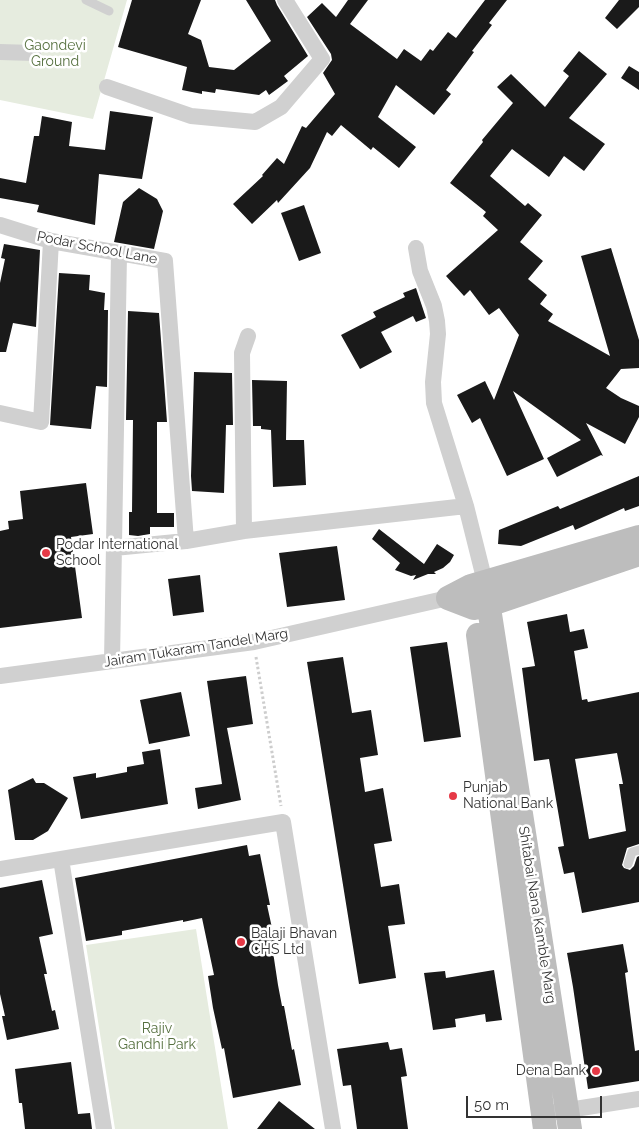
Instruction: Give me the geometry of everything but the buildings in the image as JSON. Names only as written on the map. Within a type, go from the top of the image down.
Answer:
[{"type":"street","points":[[107,88],[191,116],[255,122],[281,107],[322,59],[285,0]]},
{"type":"street","points":[[0,52],[33,54]]},
{"type":"street","name":"Podar School Lane","points":[[0,225],[51,242],[165,262],[186,541]]},
{"type":"street","points":[[0,413],[41,422],[51,242]]},
{"type":"street","points":[[416,248],[420,271],[434,306],[437,321],[438,334],[433,382],[434,403],[466,506],[480,595]]},
{"type":"street","points":[[112,661],[119,254]]},
{"type":"street","points":[[244,531],[242,354],[248,336]]},
{"type":"street","points":[[114,548],[186,541],[244,531],[466,506]]},
{"type":"street","points":[[480,595],[639,537]]},
{"type":"street","points":[[480,595],[639,554]]},
{"type":"street","name":"Jairam Tukaram Tandel Marg","points":[[0,676],[254,642],[448,598],[480,595]]},
{"type":"street","name":"Shitabai Nana Kamble Marg","points":[[480,595],[569,1120]]},
{"type":"street","name":"Shitabai Nana Kamble Marg","points":[[480,595],[544,1122]]},
{"type":"street","points":[[0,869],[283,822],[333,1129]]},
{"type":"street","points":[[61,859],[104,1129]]},
{"type":"street","points":[[544,1122],[569,1120],[639,1098]]},
{"type":"lane","points":[[86,0],[109,11]]},
{"type":"lane","points":[[628,864],[632,852],[639,850]]},
{"type":"path","points":[[254,642],[283,822]]},
{"type":"green space","name":"Gaondevi Ground","points":[[0,0],[127,0],[93,119],[0,100]]},
{"type":"green space","name":"Rajiv Gandhi Park","points":[[196,929],[228,1129],[115,1129],[86,945]]},
{"type":"place","name":"Podar International School","points":[[46,553]]},
{"type":"place","name":"Punjab National Bank","points":[[453,796]]},
{"type":"place","name":"Balaji Bhavan CHS Ltd","points":[[241,942]]},
{"type":"place","name":"Dena Bank","points":[[596,1071]]}]
